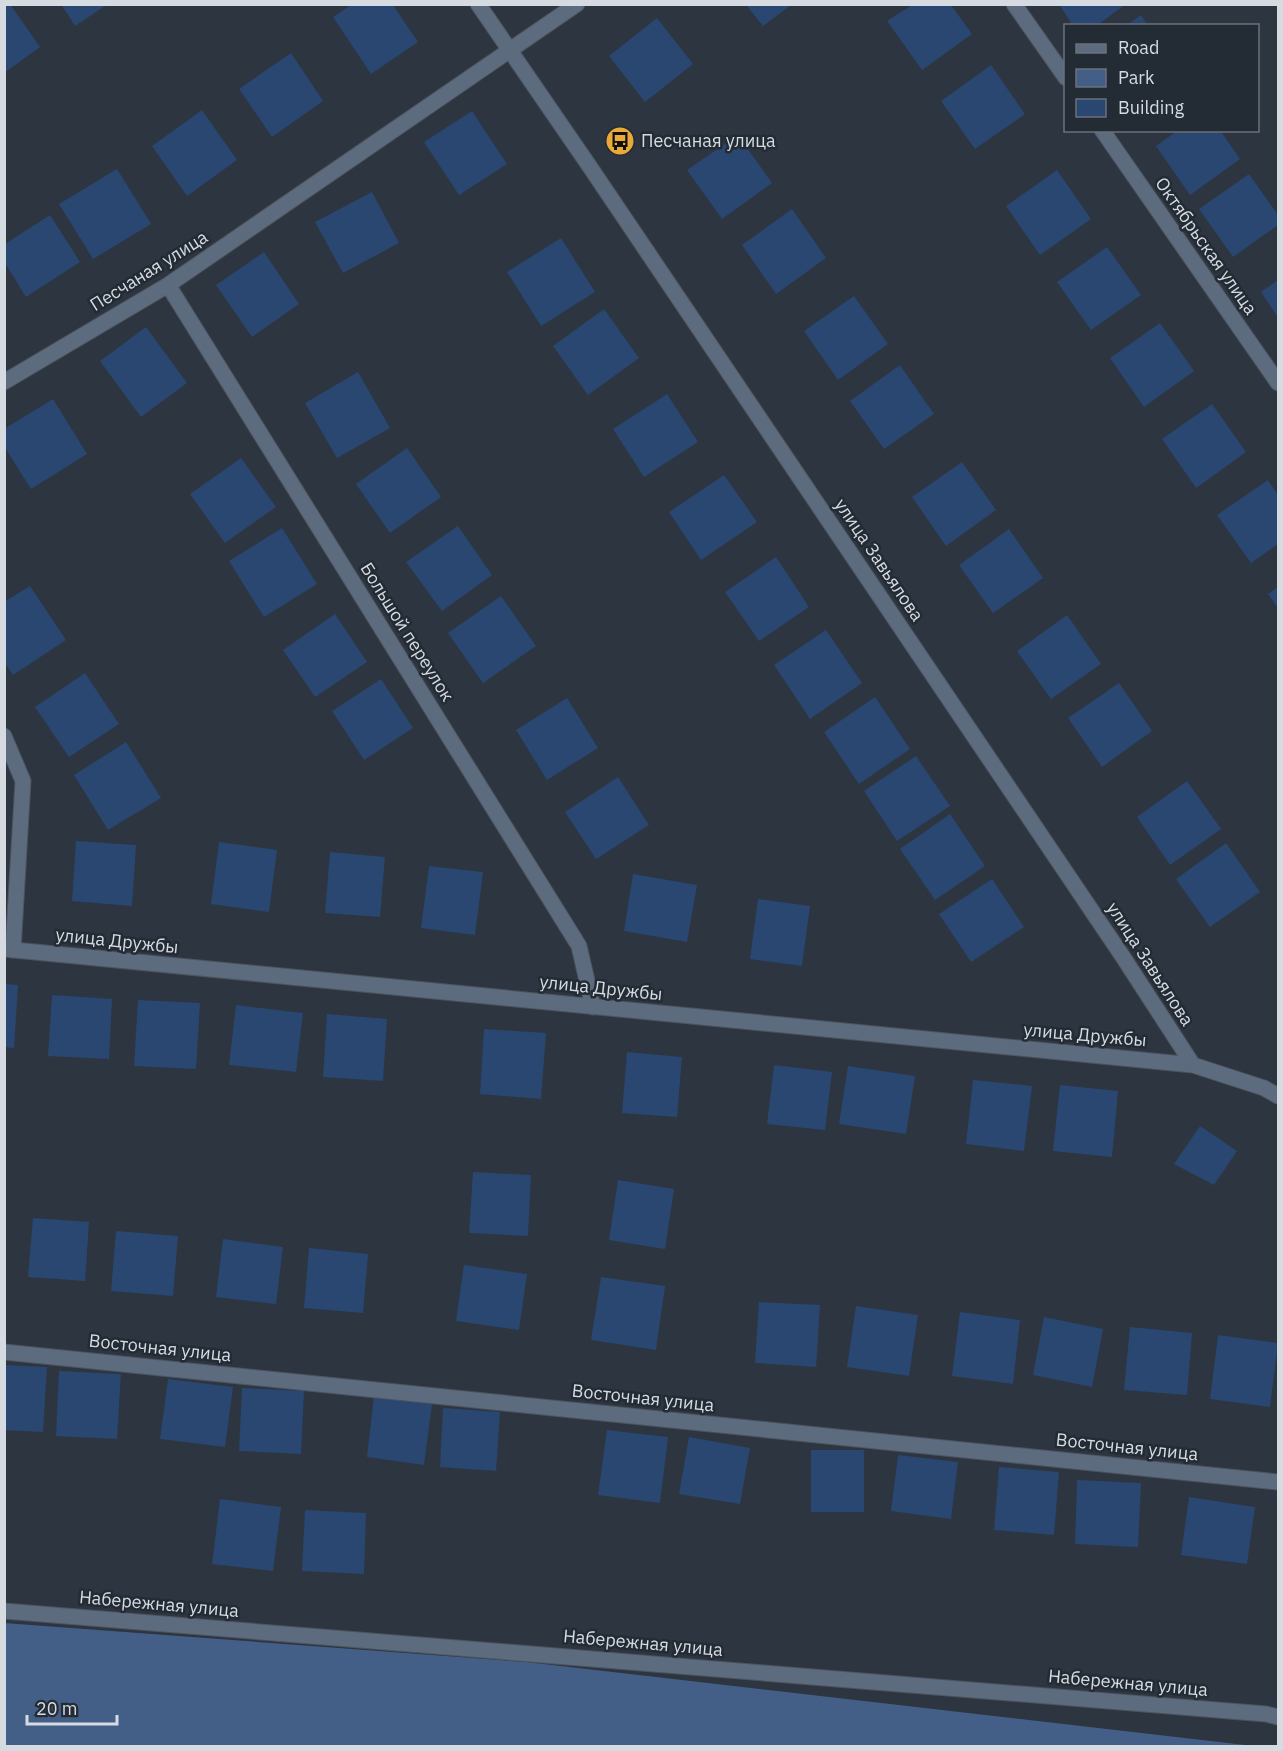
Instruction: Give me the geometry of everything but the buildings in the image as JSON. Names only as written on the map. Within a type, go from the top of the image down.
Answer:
[{"type":"street","name":"улица Завьялова","points":[[478,4],[1096,917],[1193,1065]]},
{"type":"street","name":"Песчаная улица","points":[[4,382],[168,285],[577,4]]},
{"type":"street","points":[[1014,4],[1064,77]]},
{"type":"street","name":"Октябрьская улица","points":[[1103,132],[1278,383]]},
{"type":"street","name":"Большой переулок","points":[[168,285],[579,946],[593,1007]]},
{"type":"street","points":[[4,736],[22,781],[9,950]]},
{"type":"street","name":"улица Дружбы","points":[[9,950],[1193,1065]]},
{"type":"street","points":[[1193,1065],[1264,1088],[1278,1096]]},
{"type":"street","name":"Восточная улица","points":[[4,1352],[1278,1482]]},
{"type":"street","name":"Набережная улица","points":[[4,1611],[1254,1713],[1278,1717]]},
{"type":"green space","points":[[4,1623],[526,1662],[1254,1746],[5,1746]]},
{"type":"place","name":"Песчаная улица","points":[[620,141]]}]
